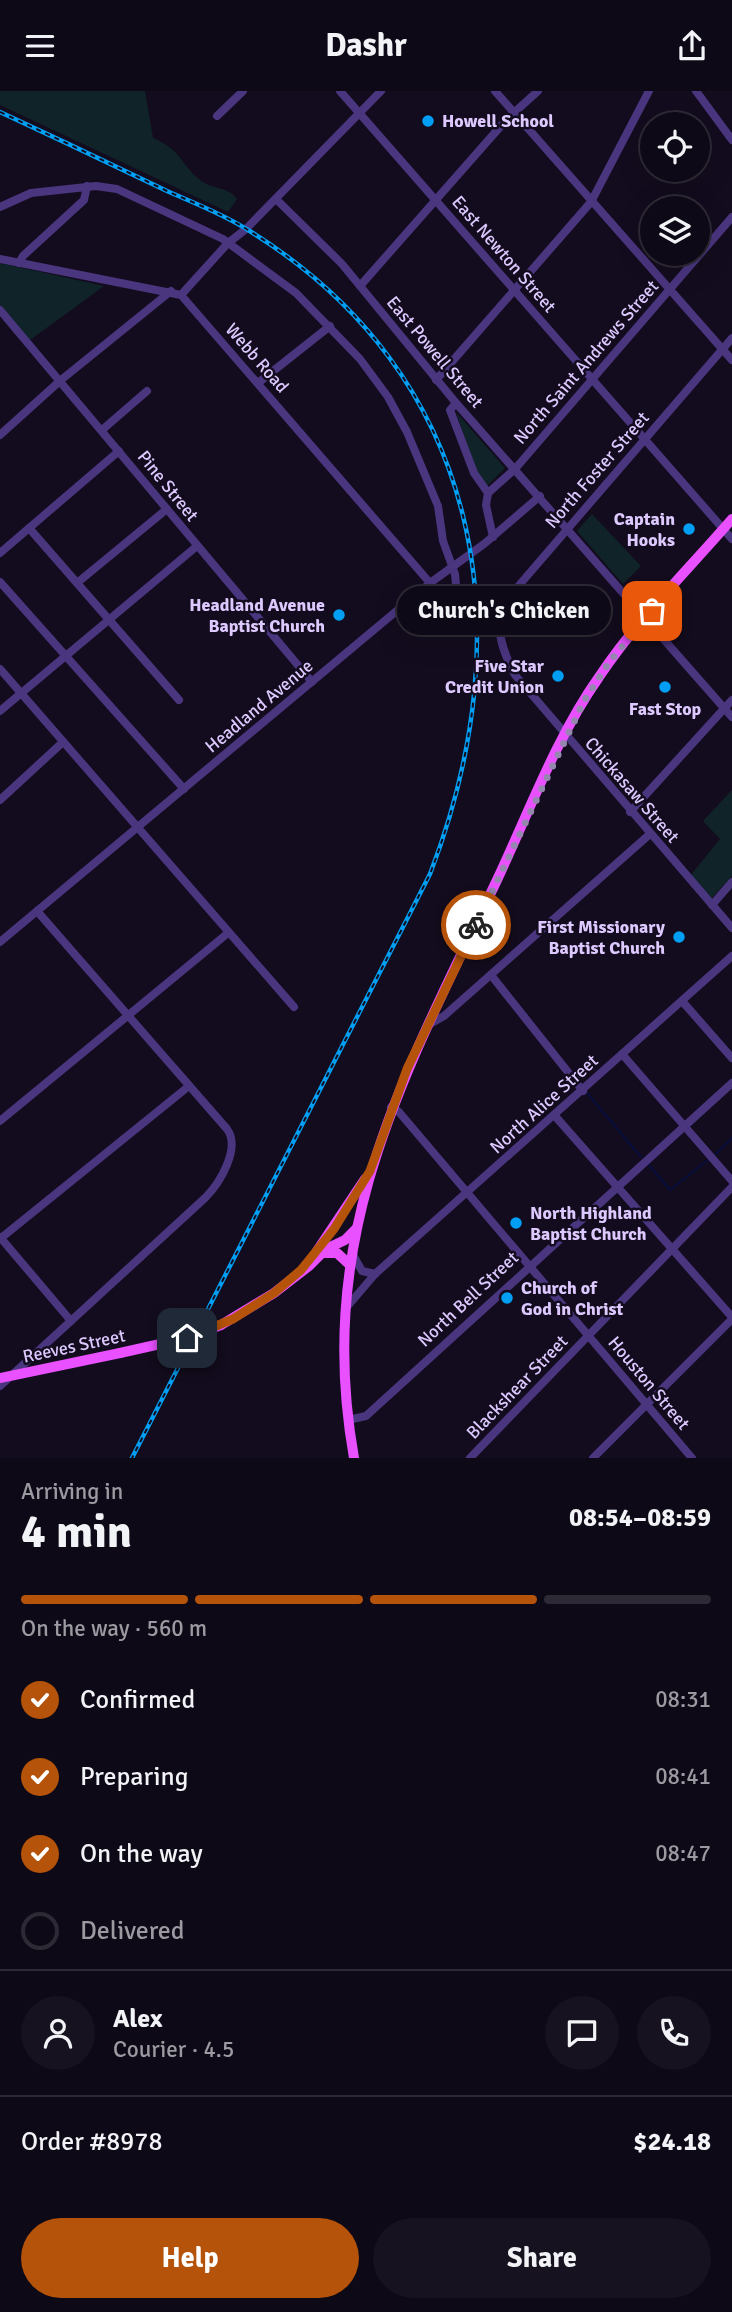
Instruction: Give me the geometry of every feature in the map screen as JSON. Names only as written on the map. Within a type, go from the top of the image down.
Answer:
[{"type":"main road","points":[[354,1458],[348,1420],[346,1308],[352,1245],[370,1171],[391,1107],[565,737],[596,680],[732,519]]},
{"type":"main road","name":"Reeves Street","points":[[301,1270],[326,1241],[370,1171]]},
{"type":"main road","points":[[326,1241],[338,1234],[352,1245]]},
{"type":"main road","name":"Reeves Street","points":[[5,1377],[187,1338],[221,1325],[268,1297],[321,1254],[352,1245]]},
{"type":"main road","points":[[321,1254],[337,1253],[350,1265]]},
{"type":"street","points":[[216,116],[243,91]]},
{"type":"street","name":"East Newton Street","points":[[340,91],[732,539]]},
{"type":"street","points":[[181,295],[228,243],[276,199],[382,91]]},
{"type":"street","points":[[495,91],[732,360]]},
{"type":"street","points":[[359,286],[513,113],[538,91]]},
{"type":"street","points":[[436,380],[591,202],[649,91]]},
{"type":"street","points":[[696,91],[732,140]]},
{"type":"street","points":[[19,264],[23,256],[84,200],[87,186]]},
{"type":"street","points":[[0,207],[31,193],[87,186],[107,187],[128,193],[228,243],[296,293],[330,326],[382,388],[407,432],[435,496],[452,565],[458,608]]},
{"type":"street","name":"East Powell Street","points":[[276,199],[332,254],[436,380],[732,717]]},
{"type":"street","name":"North Saint Andrews Street","points":[[488,493],[515,469],[732,217]]},
{"type":"street","name":"Webb Road","points":[[0,259],[181,295],[430,583]]},
{"type":"street","points":[[0,435],[61,380],[171,291]]},
{"type":"street","name":"Pine Street","points":[[2,316],[61,380],[312,682]]},
{"type":"street","points":[[258,383],[330,326]]},
{"type":"street","name":"North Foster Street","points":[[500,629],[500,613],[512,595],[732,338]]},
{"type":"street","points":[[102,430],[147,391]]},
{"type":"street","points":[[456,403],[450,411],[474,473],[488,493],[486,505],[493,537]]},
{"type":"street","points":[[0,552],[119,451]]},
{"type":"street","name":"Headland Avenue","points":[[0,942],[430,583],[493,537],[540,496]]},
{"type":"street","points":[[77,583],[167,509]]},
{"type":"street","points":[[29,527],[179,700]]},
{"type":"street","points":[[0,711],[197,546]]},
{"type":"street","points":[[0,582],[184,789]]},
{"type":"street","name":"Chickasaw Street","points":[[500,629],[505,655],[515,675],[565,737],[732,928]]},
{"type":"street","points":[[0,669],[293,1007]]},
{"type":"street","points":[[630,812],[732,700]]},
{"type":"street","points":[[0,800],[63,741]]},
{"type":"street","points":[[428,1025],[444,1016],[650,834]]},
{"type":"street","points":[[712,905],[732,883]]},
{"type":"street","points":[[0,1386],[5,1377],[71,1321],[211,1192],[230,1154],[231,1134],[37,911]]},
{"type":"street","points":[[0,1121],[228,933]]},
{"type":"street","name":"North Alice Street","points":[[346,1308],[375,1274],[732,956]]},
{"type":"street","points":[[491,975],[583,1091]]},
{"type":"street","points":[[682,1001],[732,1058]]},
{"type":"street","points":[[622,1055],[732,1181]]},
{"type":"street","name":"North Bell Street","points":[[348,1420],[366,1416],[528,1265],[732,1083]]},
{"type":"street","points":[[71,1321],[0,1238],[189,1086]]},
{"type":"street","name":"Houston Street","points":[[391,1107],[399,1112],[692,1458]]},
{"type":"street","points":[[555,1116],[732,1318],[593,1458]]},
{"type":"street","name":"Blackshear Street","points":[[470,1458],[732,1187]]},
{"type":"street","points":[[352,1245],[362,1271],[375,1274]]},
{"type":"green space","points":[[0,91],[145,91],[153,138],[176,153],[203,182],[229,192],[237,199],[228,212],[0,105]]},
{"type":"green space","points":[[0,263],[104,286],[30,340],[0,306]]},
{"type":"green space","points":[[456,412],[505,468],[487,486],[476,471]]},
{"type":"green space","points":[[592,514],[641,566],[623,584],[577,531]]},
{"type":"green space","points":[[732,790],[732,876],[711,899],[690,876],[720,839],[703,821]]},
{"type":"waterway","points":[[587,1093],[641,1157]]},
{"type":"waterway","points":[[716,1154],[732,1138]]},
{"type":"waterway","points":[[649,1165],[670,1190],[708,1160]]},
{"type":"railway","points":[[0,112],[229,219],[327,289],[389,357],[434,433],[463,515],[476,601],[474,691],[459,782],[430,874],[132,1458]]},
{"type":"way so far","points":[[476,925],[592,686],[652,611]]},
{"type":"place","name":"Howell School","points":[[428,121]]},
{"type":"place","name":"Captain Hooks","points":[[689,529]]},
{"type":"place","name":"Church's Chicken","points":[[652,611]]},
{"type":"place","name":"Headland Avenue Baptist Church","points":[[339,615]]},
{"type":"place","name":"Five Star Credit Union","points":[[558,676]]},
{"type":"place","name":"Fast Stop","points":[[665,687]]},
{"type":"place","name":"First Missionary Baptist Church","points":[[679,937]]},
{"type":"place","name":"North Highland Baptist Church","points":[[516,1223]]},
{"type":"place","name":"Church of God in Christ","points":[[507,1298]]},
{"type":"route","points":[[187,1338],[233,1319],[274,1293],[301,1270],[326,1241],[370,1171],[383,1128],[407,1069],[476,925]]}]
